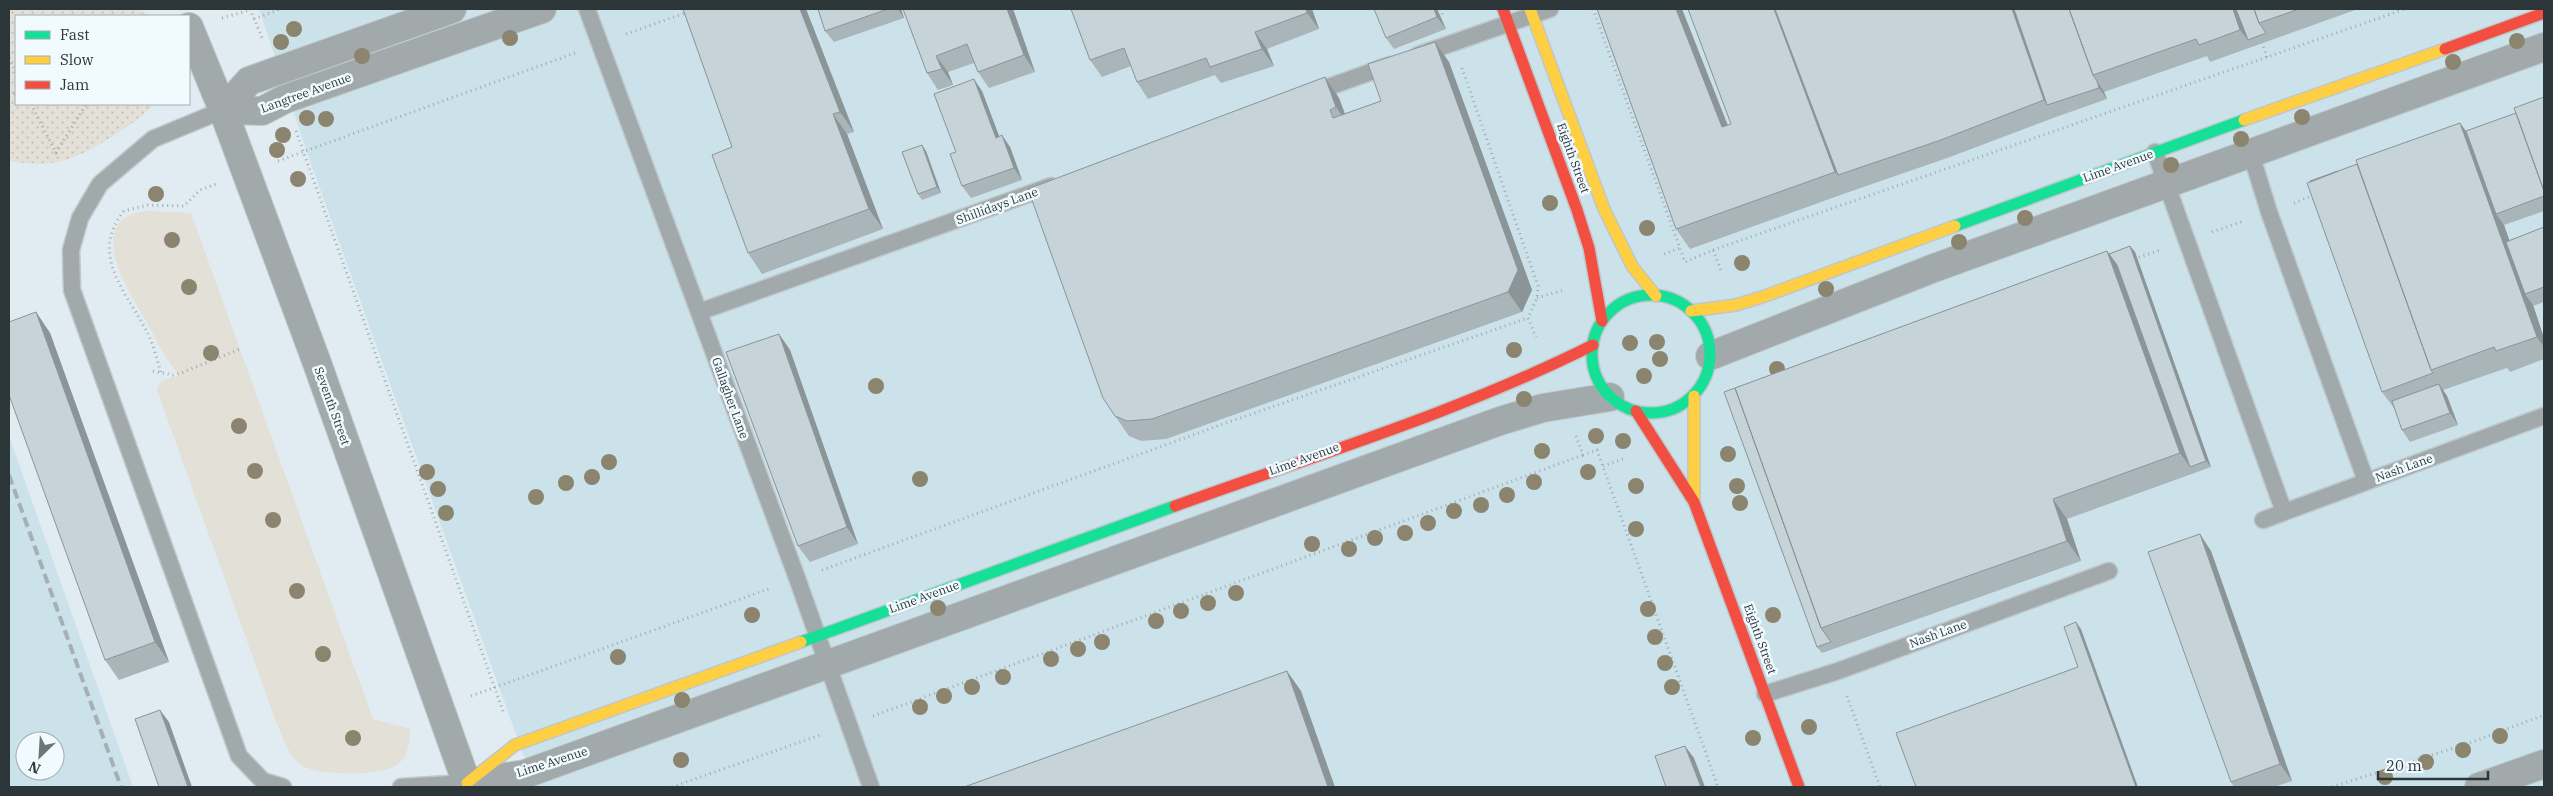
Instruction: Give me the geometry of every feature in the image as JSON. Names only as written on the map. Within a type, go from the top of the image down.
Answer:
[{"type":"street","points":[[223,110],[250,81],[452,9]]},
{"type":"street","name":"Langtree Avenue","points":[[223,110],[262,111],[285,99],[542,9]]},
{"type":"street","name":"Eighth Street","points":[[1532,12],[1604,209],[1632,266],[1656,296]]},
{"type":"street","name":"Lime Avenue","points":[[1691,311],[1736,305],[2544,12]]},
{"type":"street","name":"Eighth Street","points":[[1506,16],[1584,233],[1602,321]]},
{"type":"street","name":"Seventh Street","points":[[190,29],[223,110],[320,372],[467,785]]},
{"type":"street","points":[[1710,356],[1934,268],[2166,186],[2544,48]]},
{"type":"street","points":[[1641,296],[1656,296],[1681,303],[1691,311],[1702,324],[1708,340],[1710,356],[1702,384],[1694,396],[1681,405],[1667,411],[1651,413],[1636,411],[1610,397],[1599,382],[1593,364],[1593,345],[1596,332],[1602,321],[1613,309],[1626,301],[1641,296]]},
{"type":"street","name":"Lime Avenue","points":[[467,785],[515,745],[1311,456],[1494,393],[1550,368],[1593,345]]},
{"type":"street","name":"Eighth Street","points":[[1694,396],[1694,502]]},
{"type":"street","name":"Lime Avenue","points":[[467,785],[525,774],[1500,421],[1564,404],[1610,397]]},
{"type":"street","name":"Eighth Street","points":[[1636,411],[1694,502],[1799,787]]},
{"type":"street","points":[[2479,787],[2544,764]]},
{"type":"lane","name":"Gallagher Lane","points":[[587,9],[797,578],[871,787]]},
{"type":"lane","points":[[1300,98],[1453,43],[1506,16],[1550,9]]},
{"type":"lane","points":[[223,110],[153,139],[100,184],[80,218],[71,250],[72,290],[239,756],[263,781],[283,787]]},
{"type":"lane","points":[[2155,152],[2284,512]]},
{"type":"lane","points":[[2251,154],[2269,212],[2366,481]]},
{"type":"lane","name":"Shillidays Lane","points":[[699,312],[1068,180]]},
{"type":"lane","name":"Nash Lane","points":[[2263,520],[2544,416]]},
{"type":"lane","name":"Nash Lane","points":[[1765,694],[1838,671],[2109,571]]},
{"type":"lane","points":[[401,787],[467,785]]},
{"type":"path","points":[[254,18],[281,9]]},
{"type":"path","points":[[439,707],[1223,424],[1528,318],[1537,298],[1538,286],[1440,9]]},
{"type":"path","points":[[1593,9],[1685,262],[1713,250],[2405,9]]},
{"type":"path","points":[[214,20],[250,10]]},
{"type":"path","points":[[276,162],[689,12]]},
{"type":"path","points":[[2262,42],[2267,58]]},
{"type":"path","points":[[9,58],[15,72]]},
{"type":"path","points":[[285,99],[515,745]]},
{"type":"path","points":[[32,105],[56,153],[85,105]]},
{"type":"path","points":[[161,372],[150,338],[111,266],[112,230],[124,211],[147,205],[184,206],[200,190],[217,184]]},
{"type":"path","points":[[2127,262],[2315,195]]},
{"type":"path","points":[[1713,250],[1736,305]]},
{"type":"path","points":[[1528,318],[1550,368]]},
{"type":"path","points":[[153,371],[173,374],[180,373],[240,349]]},
{"type":"path","points":[[1564,404],[1583,455]]},
{"type":"path","points":[[672,787],[1597,450],[1718,787]]},
{"type":"path","points":[[1838,671],[1880,787]]},
{"type":"path","points":[[2332,787],[2544,715]]},
{"type":"shaded area","points":[[9,9],[140,9],[142,12],[150,15],[15,15],[15,105],[153,105],[126,127],[75,157],[59,162],[45,163],[9,161]]},
{"type":"shaded area","points":[[259,9],[2544,9],[2544,787],[535,787],[310,161]]},
{"type":"shaded area","points":[[147,211],[191,213],[373,719],[410,729],[409,745],[405,755],[395,766],[376,772],[362,773],[334,773],[309,769],[296,761],[285,744],[157,390],[161,383],[179,375],[164,354],[127,288],[115,255],[113,239],[117,226],[128,216]]},
{"type":"shaded area","points":[[9,436],[133,787],[9,787]]},
{"type":"building","points":[[683,9],[800,9],[840,112],[833,114],[869,209],[748,253],[712,155],[732,147]]},
{"type":"building","points":[[818,9],[888,9],[825,31]]},
{"type":"building","points":[[903,9],[1007,9],[1024,55],[978,72],[967,44],[936,56],[942,69],[927,73]]},
{"type":"building","points":[[1071,9],[1306,9],[1307,13],[1255,32],[1262,49],[1210,67],[1206,58],[1137,82],[1124,48],[1090,60]]},
{"type":"building","points":[[1374,9],[1434,9],[1437,17],[1386,38]]},
{"type":"building","points":[[1597,9],[1676,9],[1722,127],[1731,124],[1688,9],[1774,9],[1835,172],[1676,229]]},
{"type":"building","points":[[1775,9],[2012,9],[2044,100],[1938,141],[1838,175]]},
{"type":"building","points":[[2014,9],[2069,9],[2099,88],[2047,105]]},
{"type":"building","points":[[2069,9],[2233,9],[2240,30],[2199,45],[2196,39],[2093,75]]},
{"type":"building","points":[[2236,9],[2254,9],[2259,23],[2266,33],[2248,40]]},
{"type":"building","points":[[2254,9],[2299,9],[2259,23]]},
{"type":"building","points":[[1435,42],[1518,270],[1508,292],[1152,419],[1127,421],[1115,416],[1103,398],[1028,189],[1325,77],[1336,107],[1330,110],[1333,118],[1381,101],[1368,64]]},
{"type":"building","points":[[974,79],[996,138],[1002,135],[1014,168],[962,186],[950,154],[956,152],[934,94]]},
{"type":"building","points":[[2544,97],[2544,191],[2514,108]]},
{"type":"building","points":[[2516,113],[2544,191],[2544,196],[2496,214],[2466,131]]},
{"type":"building","points":[[2460,123],[2537,337],[2496,351],[2494,347],[2431,370],[2356,160]]},
{"type":"building","points":[[922,145],[937,187],[918,194],[902,152]]},
{"type":"building","points":[[2357,164],[2433,373],[2382,392],[2307,183]]},
{"type":"building","points":[[2544,227],[2544,287],[2525,294],[2506,242]]},
{"type":"building","points":[[2130,246],[2206,461],[2190,467],[2117,265],[2109,254]]},
{"type":"building","points":[[2107,251],[2180,453],[2053,499],[2067,541],[1821,628],[1735,388]]},
{"type":"building","points":[[36,312],[155,642],[105,660],[9,395],[9,322]]},
{"type":"building","points":[[779,334],[847,527],[798,546],[726,352]]},
{"type":"building","points":[[2439,384],[2450,413],[2402,430],[2392,401]]},
{"type":"building","points":[[1735,388],[1821,628],[1831,642],[1817,647],[1724,392]]},
{"type":"building","points":[[2200,534],[2280,764],[2231,782],[2148,552]]},
{"type":"building","points":[[2076,622],[2136,787],[1916,787],[1896,733],[2078,667],[2064,627]]},
{"type":"building","points":[[1287,671],[1328,787],[964,787]]},
{"type":"building","points":[[160,710],[188,787],[159,787],[135,719]]},
{"type":"building","points":[[1685,746],[1701,787],[1666,787],[1655,756]]},
{"type":"railway","points":[[9,475],[121,787]]},
{"type":"traffic: fast","points":[[1955,226],[2244,120]]},
{"type":"traffic: fast","points":[[1651,295],[1673,300],[1693,312],[1705,332],[1710,354],[1705,376],[1693,396],[1673,408],[1651,413],[1629,408],[1609,396],[1597,376],[1592,354],[1597,332],[1609,312],[1629,300],[1651,295]]},
{"type":"traffic: fast","points":[[801,642],[1175,506]]},
{"type":"traffic: slow","points":[[1530,9],[1604,209],[1632,266],[1656,296]]},
{"type":"traffic: slow","points":[[2244,120],[2445,49]]},
{"type":"traffic: slow","points":[[1691,311],[1736,305],[1765,296],[1955,226]]},
{"type":"traffic: slow","points":[[1694,396],[1694,502]]},
{"type":"traffic: slow","points":[[467,783],[515,745],[801,642]]},
{"type":"traffic: jam","points":[[1503,9],[1577,210],[1589,248],[1602,321]]},
{"type":"traffic: jam","points":[[2445,49],[2544,13]]},
{"type":"traffic: jam","points":[[1175,506],[1439,412],[1542,369],[1593,345]]},
{"type":"traffic: jam","points":[[1636,411],[1694,502],[1799,787]]}]
